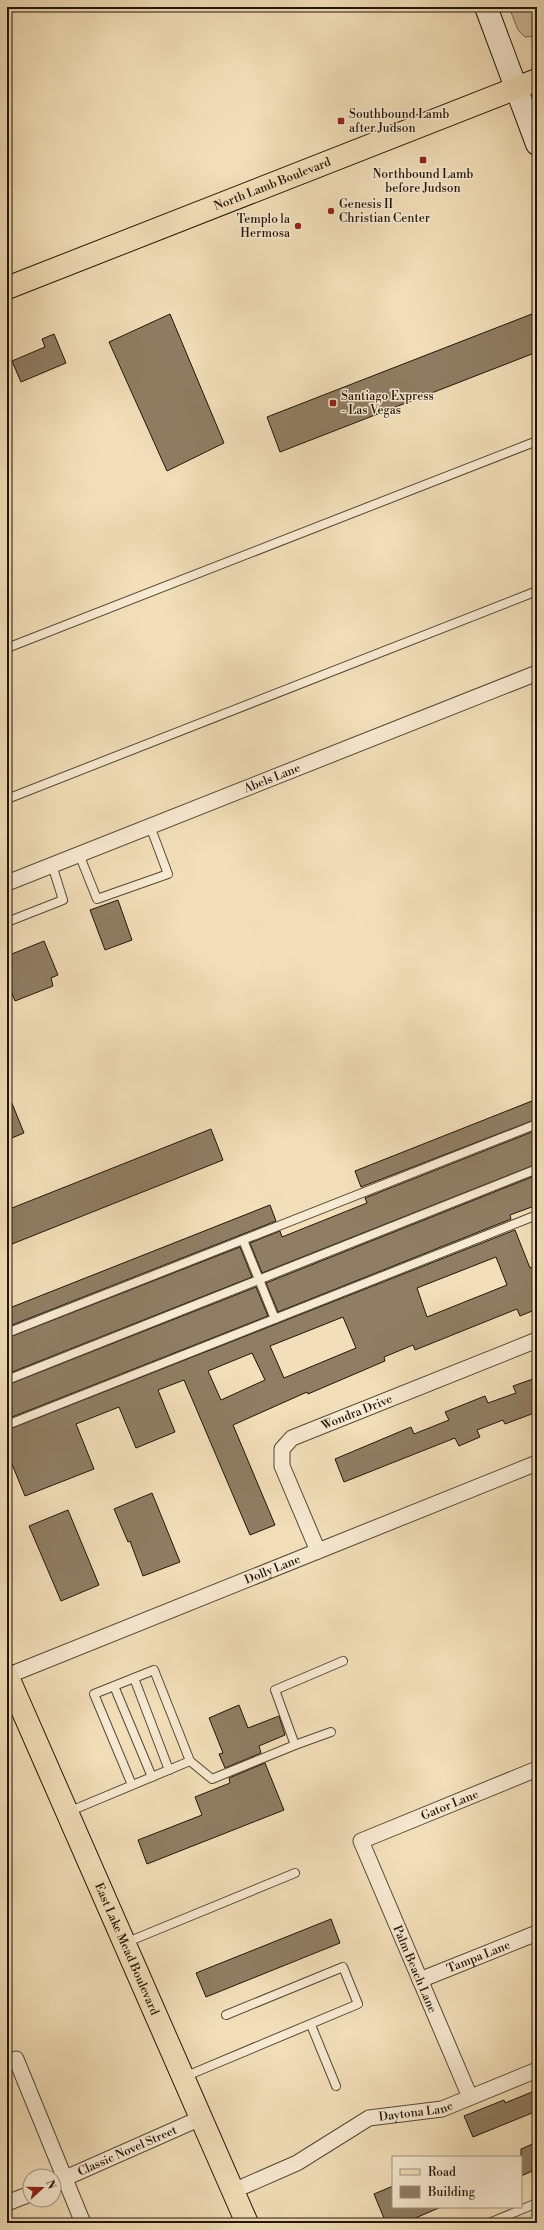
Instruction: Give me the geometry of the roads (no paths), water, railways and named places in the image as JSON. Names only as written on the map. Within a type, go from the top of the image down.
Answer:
[{"type":"main road","name":"North Lamb Boulevard","points":[[7,288],[537,80]]},
{"type":"main road","name":"East Lake Mead Boulevard","points":[[7,1675],[247,2223]]},
{"type":"street","points":[[486,7],[537,144]]},
{"type":"street","name":"Abels Lane","points":[[7,883],[537,673]]},
{"type":"street","name":"Wondra Drive","points":[[318,1551],[282,1466],[282,1449],[292,1438],[537,1340]]},
{"type":"street","name":"Dolly Lane","points":[[7,1675],[537,1463]]},
{"type":"street","name":"Gator Lane","points":[[361,1841],[537,1769]]},
{"type":"street","name":"Palm Beach Lane","points":[[361,1841],[470,2097]]},
{"type":"street","name":"Tampa Lane","points":[[420,1980],[537,1933]]},
{"type":"street","points":[[16,2059],[54,2168]]},
{"type":"street","name":"Daytona Lane","points":[[233,2191],[297,2163],[369,2118],[442,2109],[537,2070]]},
{"type":"street","name":"Classic Novel Street","points":[[62,2180],[201,2118]]},
{"type":"street","points":[[62,2186],[83,2223]]},
{"type":"street","points":[[7,2203],[22,2197]]},
{"type":"lane","points":[[7,648],[537,441]]},
{"type":"lane","points":[[7,799],[537,591]]},
{"type":"lane","points":[[79,854],[98,899],[168,874],[150,826]]},
{"type":"lane","points":[[7,922],[63,900],[52,865]]},
{"type":"lane","points":[[7,1333],[537,1124]]},
{"type":"lane","points":[[7,1380],[537,1169]]},
{"type":"lane","points":[[7,1425],[537,1214]]},
{"type":"lane","points":[[243,1240],[275,1319]]},
{"type":"lane","points":[[295,1745],[274,1690],[343,1661]]},
{"type":"lane","points":[[132,1785],[94,1694],[154,1670],[190,1761],[212,1780],[295,1745],[331,1732]]},
{"type":"lane","points":[[134,1678],[169,1770]]},
{"type":"lane","points":[[114,1686],[152,1777]]},
{"type":"lane","points":[[67,1812],[190,1761]]},
{"type":"lane","points":[[124,1943],[295,1873]]},
{"type":"lane","points":[[183,2077],[311,2025],[358,2004],[343,1967],[226,2015]]},
{"type":"lane","points":[[311,2025],[336,2086]]},
{"type":"lane","points":[[489,2223],[537,2203]]},
{"type":"place","name":"Southbound Lamb after Judson","points":[[341,121]]},
{"type":"place","name":"Northbound Lamb before Judson","points":[[423,160]]},
{"type":"place","name":"Genesis II Christian Center","points":[[331,211]]},
{"type":"place","name":"Templo la Hermosa","points":[[298,226]]},
{"type":"place","name":"Santiago Express - Las Vegas","points":[[333,403]]}]
